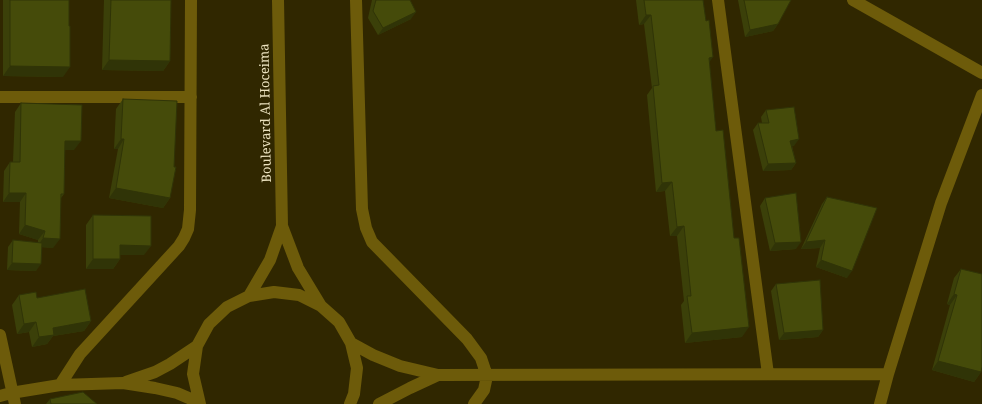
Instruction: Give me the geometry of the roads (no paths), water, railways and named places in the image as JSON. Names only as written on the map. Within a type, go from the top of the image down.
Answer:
[{"type":"street","points":[[60,385],[80,354],[178,246],[188,229],[190,210],[191,0]]},
{"type":"street","name":"Boulevard Al Hoceima","points":[[278,0],[282,226],[298,268],[321,306]]},
{"type":"street","points":[[356,0],[362,209],[366,228],[372,242],[467,339],[481,358],[487,376],[484,390],[474,404]]},
{"type":"street","points":[[718,0],[768,374]]},
{"type":"street","points":[[853,0],[982,73]]},
{"type":"street","points":[[880,404],[941,203],[982,95]]},
{"type":"street","points":[[0,97],[191,97]]},
{"type":"street","name":"Boulevard Al Hoceima","points":[[249,296],[270,260],[282,226]]},
{"type":"street","points":[[199,403],[193,374],[198,346],[209,324],[227,307],[249,296],[274,292],[299,295],[321,306],[339,322],[351,343],[357,368],[354,394],[350,404]]},
{"type":"street","points":[[0,335],[9,398],[60,385],[123,383],[176,393],[199,403]]},
{"type":"street","points":[[351,343],[373,355],[400,366],[438,375],[888,374]]},
{"type":"street","points":[[123,383],[155,372],[198,346]]},
{"type":"street","points":[[379,404],[438,375]]}]
